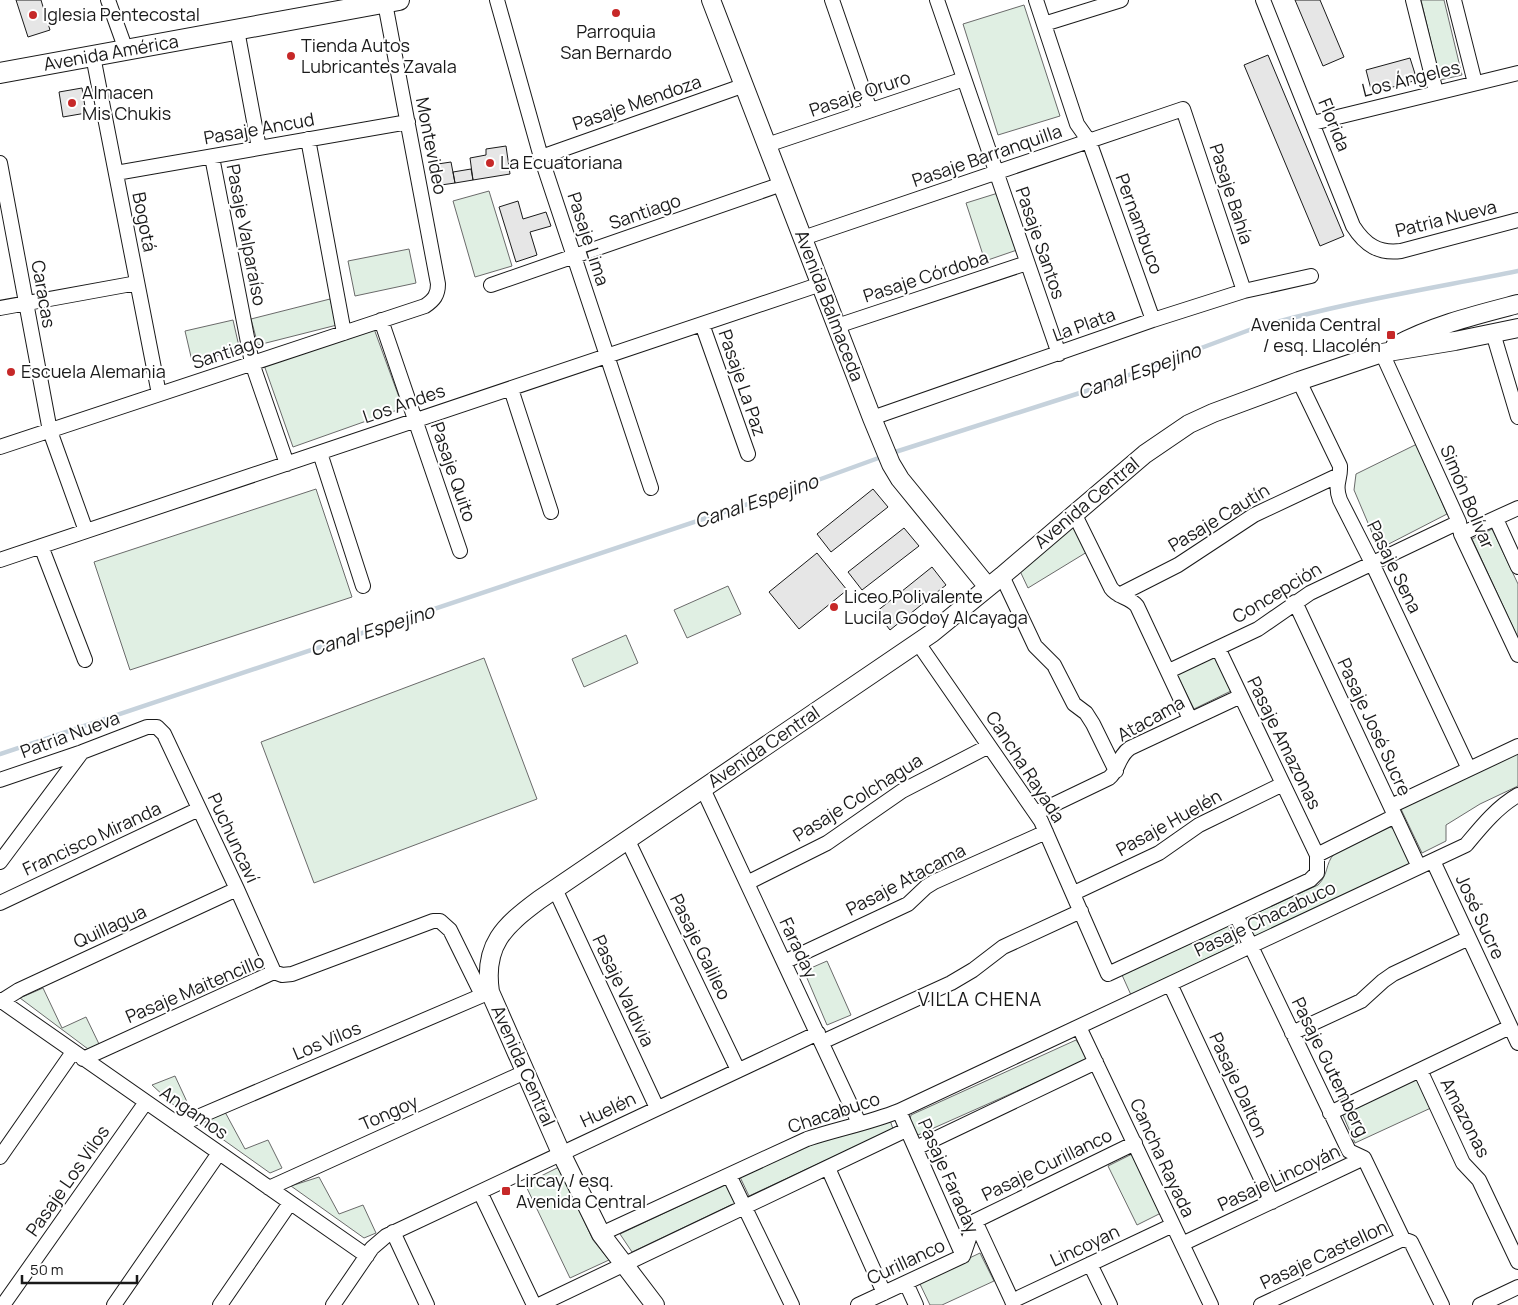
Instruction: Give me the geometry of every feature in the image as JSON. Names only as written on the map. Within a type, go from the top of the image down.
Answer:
[{"type":"main road","name":"Avenida América","points":[[0,73],[392,1]]},
{"type":"street","points":[[108,0],[126,50]]},
{"type":"street","name":"Pasaje Lima","points":[[497,0],[541,156],[651,488]]},
{"type":"street","name":"Avenida Balmaceda","points":[[711,0],[891,464],[906,487],[988,587]]},
{"type":"street","points":[[832,0],[870,110]]},
{"type":"street","name":"Pasaje Santos","points":[[937,0],[1059,354]]},
{"type":"street","name":"Pernambuco","points":[[1036,0],[1078,124],[1090,140],[1153,320]]},
{"type":"street","points":[[1044,24],[1121,0]]},
{"type":"street","name":"Florida","points":[[1263,0],[1353,226],[1366,242],[1384,252]]},
{"type":"street","points":[[1413,0],[1436,92]]},
{"type":"street","points":[[1454,0],[1475,83]]},
{"type":"street","name":"Montevideo","points":[[392,1],[408,122],[438,284],[436,296]]},
{"type":"street","points":[[237,30],[260,148]]},
{"type":"street","name":"Bogotá","points":[[93,56],[159,394]]},
{"type":"street","name":"Los Ángeles","points":[[1313,123],[1518,73]]},
{"type":"street","name":"Pasaje Oruro","points":[[767,145],[964,79]]},
{"type":"street","name":"Pasaje Mendoza","points":[[541,156],[745,85]]},
{"type":"street","name":"Pasaje Barranquilla","points":[[803,238],[1184,109]]},
{"type":"street","name":"Pasaje Bahía","points":[[1184,109],[1244,290]]},
{"type":"street","name":"Pasaje Ancud","points":[[116,173],[408,122]]},
{"type":"street","points":[[308,139],[344,333]]},
{"type":"street","name":"Pasaje Valparaíso","points":[[212,156],[252,363],[287,464]]},
{"type":"street","name":"Caracas","points":[[0,163],[3,196],[26,303],[50,431],[86,531]]},
{"type":"street","name":"Santiago","points":[[491,285],[782,184]]},
{"type":"street","name":"Patria Nueva","points":[[1384,252],[1402,251],[1518,220]]},
{"type":"street","name":"Pasaje Córdoba","points":[[836,326],[1027,263]]},
{"type":"street","name":"La Plata","points":[[872,418],[1244,290],[1311,276]]},
{"type":"street","points":[[0,308],[137,283]]},
{"type":"street","name":"Los Andes","points":[[0,560],[821,284]]},
{"type":"street","name":"Santiago","points":[[0,448],[425,306],[436,296]]},
{"type":"street","name":"Avenida Central","points":[[1382,353],[1413,336],[1432,329],[1463,318],[1518,304]]},
{"type":"street","name":"Pasaje Quito","points":[[382,320],[460,551]]},
{"type":"street","name":"Pasaje La Paz","points":[[702,324],[748,454]]},
{"type":"street","name":"Avenida Central","points":[[656,1305],[601,1234],[561,1153],[526,1072],[486,994],[490,962],[496,942],[501,934],[518,916],[555,890],[918,643],[1002,576],[1145,454],[1189,424],[1213,413],[1299,381],[1382,353],[1518,328]]},
{"type":"street","points":[[1492,333],[1518,417]]},
{"type":"street","name":"Simón Bolívar","points":[[1382,353],[1518,655]]},
{"type":"street","name":"Pasaje Sena","points":[[1299,381],[1340,466],[1336,490],[1340,500],[1372,562],[1470,769]]},
{"type":"street","points":[[511,389],[551,512]]},
{"type":"street","points":[[320,453],[363,586]]},
{"type":"street","name":"Pasaje Cautín","points":[[1119,595],[1178,565],[1254,515],[1339,475]]},
{"type":"street","name":"Concepción","points":[[1169,671],[1269,623],[1295,602],[1372,562],[1460,528],[1496,519],[1518,508]]},
{"type":"street","points":[[1074,513],[1111,588],[1137,606],[1190,719]]},
{"type":"street","name":"Simón Bolívar","points":[[1496,519],[1518,567]]},
{"type":"street","points":[[40,546],[85,660]]},
{"type":"street","points":[[1002,576],[1035,646],[1054,666],[1074,704],[1086,713],[1094,724],[1116,771]]},
{"type":"street","name":"Pasaje José Sucre","points":[[1295,602],[1419,867]]},
{"type":"street","name":"Cancha Rayada","points":[[918,643],[1036,813],[1074,893],[1108,974]]},
{"type":"street","name":"Pasaje Amazonas","points":[[1218,648],[1317,855]]},
{"type":"street","name":"Atacama","points":[[1036,813],[1104,782],[1116,771],[1121,756],[1126,751],[1240,696]]},
{"type":"street","name":"Patria Nueva","points":[[0,780],[153,726]]},
{"type":"street","name":"Puchuncaví","points":[[153,726],[157,727],[164,734],[274,972]]},
{"type":"street","name":"Pasaje Colchagua","points":[[747,883],[827,843],[902,791],[989,746]]},
{"type":"street","name":"Pasaje Chacabuco","points":[[1108,974],[1314,877],[1318,868],[1317,855],[1470,769],[1518,746]]},
{"type":"street","name":"Francisco Miranda","points":[[0,862],[82,752]]},
{"type":"street","name":"Pasaje Huelén","points":[[1074,893],[1160,853],[1199,825],[1283,784]]},
{"type":"street","name":"Faraday","points":[[703,789],[859,1123]]},
{"type":"street","name":"Pasaje Chacabuco","points":[[1079,1027],[1466,846],[1482,826],[1508,801],[1518,795]]},
{"type":"street","name":"Francisco Miranda","points":[[0,903],[199,809]]},
{"type":"street","name":"Pasaje Atacama","points":[[784,962],[908,904],[934,882],[1046,832]]},
{"type":"street","name":"Pasaje Galileo","points":[[628,841],[738,1070]]},
{"type":"street","name":"José Sucre","points":[[1433,861],[1518,1043]]},
{"type":"street","name":"Quillagua","points":[[0,1001],[28,986],[237,889]]},
{"type":"street","name":"Pasaje Valdivia","points":[[555,890],[657,1108]]},
{"type":"street","points":[[820,1037],[951,983],[973,970],[1003,947],[1082,912]]},
{"type":"street","name":"Pasaje Gutemberg","points":[[1236,915],[1349,1151],[1364,1158],[1403,1239],[1411,1242],[1442,1305]]},
{"type":"street","name":"Pasaje Maitencillo","points":[[78,1055],[274,972],[282,975],[292,974],[433,922],[440,921],[450,930],[486,994]]},
{"type":"street","points":[[1292,1033],[1361,1000],[1394,974],[1469,938]]},
{"type":"street","name":"Pasaje Dalton","points":[[1170,984],[1272,1202]]},
{"type":"street","name":"Los Vilos","points":[[179,1125],[486,994]]},
{"type":"street","name":"Angamos","points":[[0,1001],[367,1256]]},
{"type":"street","name":"Cancha Rayada","points":[[1079,1027],[1211,1305]]},
{"type":"street","name":"Chacabuco","points":[[601,1234],[807,1139],[875,1120],[898,1111],[1079,1027]]},
{"type":"street","points":[[1330,1113],[1510,1027]]},
{"type":"street","name":"Huelén","points":[[333,1305],[378,1242],[393,1232],[738,1070],[820,1037]]},
{"type":"street","points":[[0,1157],[78,1055]]},
{"type":"street","points":[[916,1148],[1096,1062]]},
{"type":"street","name":"Amazonas","points":[[1420,1070],[1463,1163],[1479,1180],[1518,1262]]},
{"type":"street","name":"Tongoy","points":[[269,1188],[526,1072]]},
{"type":"street","name":"Pasaje Los Vilos","points":[[3,1305],[146,1102]]},
{"type":"street","name":"Pasaje Faraday","points":[[898,1111],[963,1256]]},
{"type":"street","points":[[539,1305],[906,1130]]},
{"type":"street","name":"Pasaje Curillanco","points":[[975,1221],[1135,1143]]},
{"type":"street","points":[[114,1305],[219,1153]]},
{"type":"street","name":"Pasaje Lincoyán","points":[[1182,1244],[1364,1158]]},
{"type":"street","points":[[828,1168],[884,1293]]},
{"type":"street","points":[[729,1175],[792,1305]]},
{"type":"street","points":[[480,1192],[534,1305]]},
{"type":"street","points":[[220,1305],[290,1203]]},
{"type":"street","points":[[975,1221],[1013,1303]]},
{"type":"street","name":"Curillanco","points":[[858,1305],[963,1256],[975,1221]]},
{"type":"street","name":"Lincoyan","points":[[1013,1303],[1173,1225]]},
{"type":"street","points":[[393,1232],[427,1305]]},
{"type":"street","name":"Pasaje Castellon","points":[[1260,1305],[1403,1239]]},
{"type":"street","points":[[1090,1264],[1110,1305]]},
{"type":"street","points":[[906,1283],[916,1305]]},
{"type":"street","points":[[1480,1305],[1518,1287]]},
{"type":"green space","points":[[1421,0],[1444,0],[1462,75],[1440,80]]},
{"type":"green space","points":[[1024,5],[1060,116],[998,135],[963,24]]},
{"type":"green space","points":[[489,191],[512,266],[475,277],[453,201]]},
{"type":"green space","points":[[998,193],[1017,250],[985,261],[966,203]]},
{"type":"green space","points":[[409,249],[416,283],[355,296],[348,261]]},
{"type":"green space","points":[[330,299],[337,325],[258,345],[251,319]]},
{"type":"green space","points":[[233,320],[240,351],[192,361],[185,331]]},
{"type":"green space","points":[[373,326],[403,408],[293,447],[264,365]]},
{"type":"green space","points":[[1417,444],[1447,514],[1379,549],[1354,490],[1356,474]]},
{"type":"green space","points":[[316,489],[352,597],[130,670],[94,562]]},
{"type":"green space","points":[[1072,523],[1087,552],[1028,588],[1020,571]]},
{"type":"green space","points":[[1492,529],[1518,584],[1518,638],[1472,539]]},
{"type":"green space","points":[[728,586],[741,614],[687,638],[674,610]]},
{"type":"green space","points":[[626,635],[638,663],[584,687],[572,659]]},
{"type":"green space","points":[[1214,656],[1231,691],[1194,709],[1176,673]]},
{"type":"green space","points":[[484,658],[537,799],[314,883],[261,742]]},
{"type":"green space","points":[[1518,752],[1518,786],[1480,804],[1446,825],[1446,841],[1422,853],[1400,807]]},
{"type":"green space","points":[[1390,827],[1396,830],[1412,862],[1408,868],[1258,938],[1253,937],[1246,920],[1248,917],[1318,885],[1324,877],[1334,854]]},
{"type":"green space","points":[[1228,926],[1235,945],[1131,995],[1122,975]]},
{"type":"green space","points":[[827,961],[851,1015],[827,1025],[804,971]]},
{"type":"green space","points":[[43,988],[62,1028],[86,1017],[99,1044],[88,1049],[20,998]]},
{"type":"green space","points":[[1076,1040],[1089,1059],[918,1135],[909,1123],[911,1115]]},
{"type":"green space","points":[[175,1076],[188,1104],[177,1108],[152,1085]]},
{"type":"green space","points":[[1419,1078],[1433,1107],[1355,1143],[1342,1113]]},
{"type":"green space","points":[[225,1112],[245,1149],[268,1140],[282,1168],[270,1173],[197,1121]]},
{"type":"green space","points":[[889,1117],[893,1129],[749,1196],[740,1177],[792,1152]]},
{"type":"green space","points":[[1132,1154],[1161,1213],[1137,1225],[1108,1166]]},
{"type":"green space","points":[[559,1167],[593,1240],[609,1260],[570,1278],[525,1184]]},
{"type":"green space","points":[[319,1177],[339,1214],[363,1205],[376,1233],[364,1238],[291,1186]]},
{"type":"green space","points":[[726,1184],[735,1203],[632,1252],[620,1234]]},
{"type":"green space","points":[[980,1253],[994,1281],[942,1305],[930,1305],[919,1282]]},
{"type":"building","name":"Iglesia Pentecostal","points":[[16,0],[41,0],[50,30],[28,37]]},
{"type":"building","points":[[1295,0],[1320,0],[1344,57],[1323,66]]},
{"type":"building","points":[[1268,55],[1344,236],[1320,246],[1244,65]]},
{"type":"building","points":[[1410,58],[1417,80],[1372,93],[1366,70]]},
{"type":"building","name":"Almacen Mis Chukis","points":[[82,88],[86,113],[63,117],[59,92]]},
{"type":"building","name":"La Ecuatoriana","points":[[506,146],[510,174],[473,180],[470,158],[486,155],[486,149]]},
{"type":"building","points":[[451,162],[455,183],[434,186],[431,165]]},
{"type":"building","points":[[471,169],[473,180],[455,183],[453,172]]},
{"type":"building","points":[[518,201],[523,219],[546,212],[551,226],[530,232],[537,255],[516,262],[499,207]]},
{"type":"building","points":[[873,489],[888,507],[831,552],[817,534]]},
{"type":"building","points":[[904,528],[919,546],[862,590],[848,572]]},
{"type":"building","points":[[817,553],[847,590],[799,629],[769,592]]},
{"type":"building","points":[[932,567],[946,585],[890,630],[876,612]]},
{"type":"waterway","name":"Canal Espejino","points":[[892,453],[1086,391],[1252,329],[1351,304],[1518,271]]},
{"type":"waterway","name":"Canal Espejino","points":[[0,754],[796,488],[884,456]]},
{"type":"place","name":"Parroquia San Bernardo","points":[[616,13]]},
{"type":"place","name":"Iglesia Pentecostal","points":[[33,15]]},
{"type":"place","name":"Tienda Autos Lubricantes Zavala","points":[[291,56]]},
{"type":"place","name":"Almacen Mis Chukis","points":[[72,103]]},
{"type":"place","name":"La Ecuatoriana","points":[[490,163]]},
{"type":"place","name":"Avenida Central / esq. Llacolén","points":[[1391,335]]},
{"type":"place","name":"Escuela Alemania","points":[[11,372]]},
{"type":"place","name":"Liceo Polivalente Lucila Godoy Alcayaga","points":[[834,607]]},
{"type":"place","name":"Lircay / esq. Avenida Central","points":[[506,1191]]},
{"type":"district","name":"VILLA CHENA","points":[[980,999]]}]
